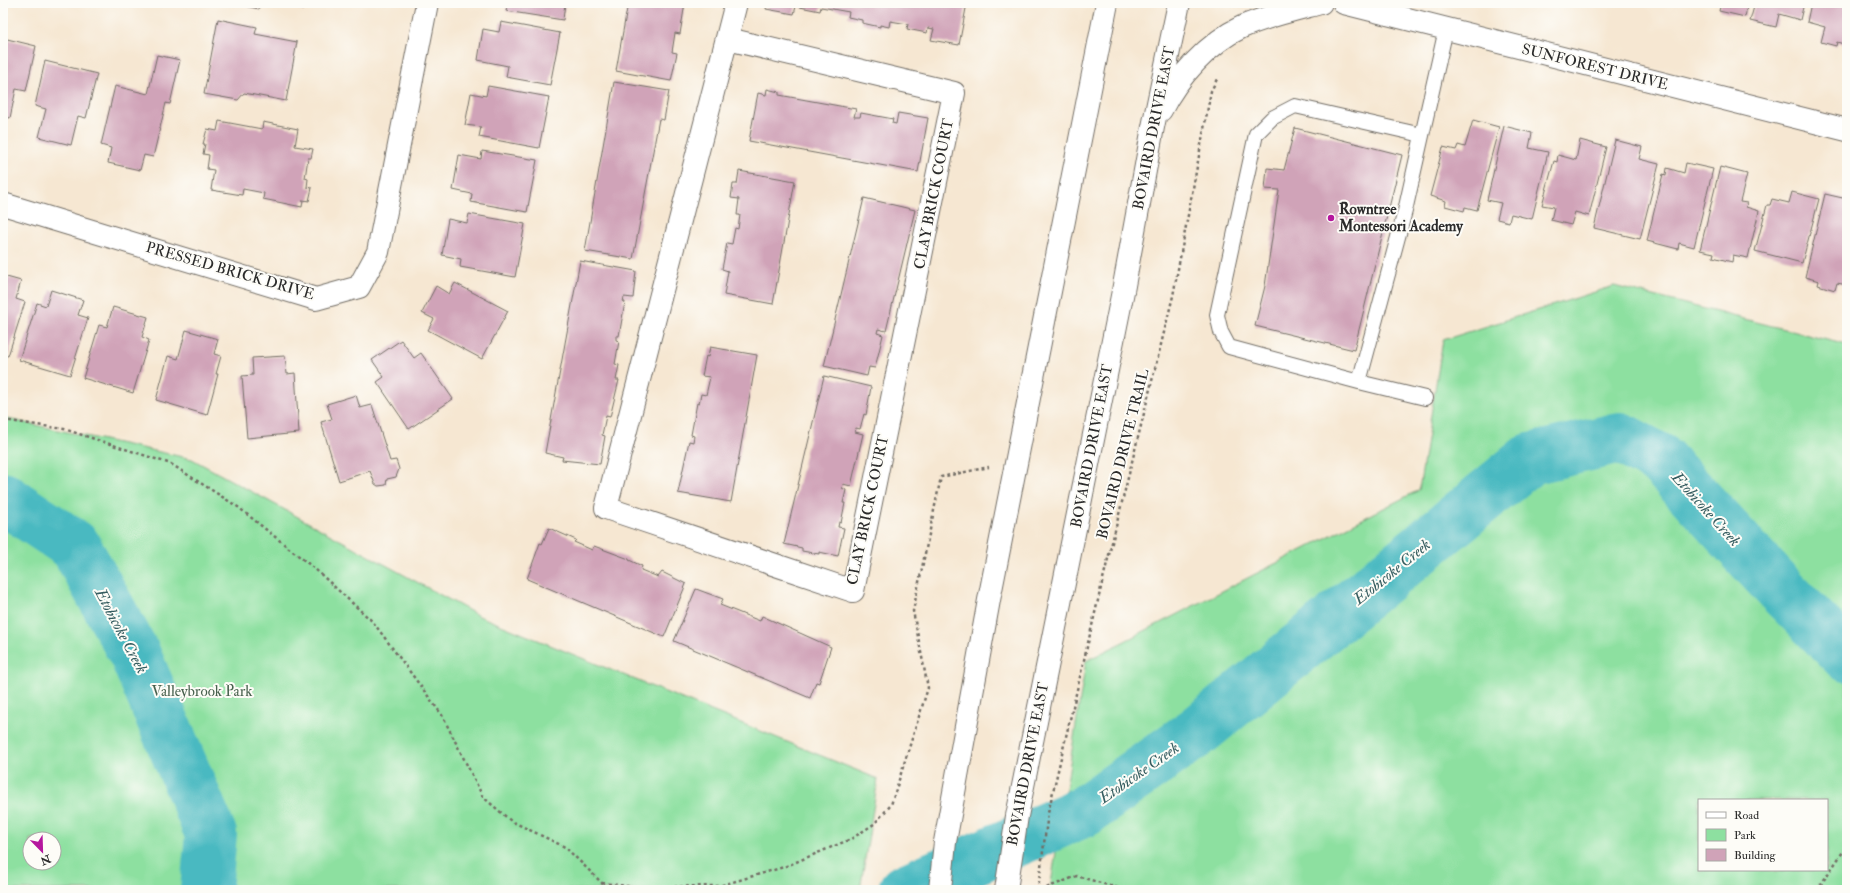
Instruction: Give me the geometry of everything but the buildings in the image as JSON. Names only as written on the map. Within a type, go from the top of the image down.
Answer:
[{"type":"street","name":"PRESSED BRICK DRIVE","points":[[3,204],[316,299],[359,287],[378,252],[427,3]]},
{"type":"street","name":"CLAY BRICK COURT","points":[[728,39],[954,93],[853,591],[606,508],[728,39],[736,3]]},
{"type":"street","points":[[940,890],[945,842],[989,600],[1107,3]]},
{"type":"street","name":"BOVAIRD DRIVE EAST","points":[[1006,890],[1016,816],[1123,291],[1153,127],[1178,3]]},
{"type":"street","points":[[1153,127],[1171,91],[1194,64],[1221,40],[1240,28],[1269,16],[1320,3]]},
{"type":"street","name":"SUNFOREST DRIVE","points":[[1344,3],[1847,130]]},
{"type":"lane","points":[[1359,382],[1405,211],[1446,29]]},
{"type":"lane","points":[[1422,135],[1295,106],[1272,118],[1256,134],[1217,315],[1221,332],[1229,347],[1425,398]]},
{"type":"path","name":"BOVAIRD DRIVE TRAIL","points":[[1039,890],[1048,814],[1103,579],[1173,296],[1211,91],[1219,74]]},
{"type":"path","points":[[3,420],[64,429],[171,464],[238,507],[315,569],[372,622],[442,715],[483,797],[511,821],[565,847],[602,882],[606,890]]},
{"type":"path","points":[[602,882],[635,886],[719,886],[784,867],[850,839],[874,824],[891,805],[928,688],[913,611],[941,477],[1017,462]]},
{"type":"path","points":[[1817,890],[1847,846]]},
{"type":"path","points":[[1039,890],[1077,876],[1118,888],[1119,890]]},
{"type":"green space","points":[[1614,286],[1847,345],[1847,890],[1050,890],[1086,661],[1419,490],[1443,340]]},
{"type":"green space","name":"Valleybrook Park","points":[[3,418],[192,459],[479,616],[878,779],[860,890],[3,890]]},
{"type":"waterway","name":"Etobicoke Creek","points":[[904,890],[1085,811],[1197,732],[1530,459],[1620,438],[1661,460],[1782,591],[1847,656]]},
{"type":"waterway","name":"Etobicoke Creek","points":[[3,498],[75,546],[135,655],[211,834],[206,890]]},
{"type":"place","name":"Rowntree Montessori Academy","points":[[1331,218]]}]
